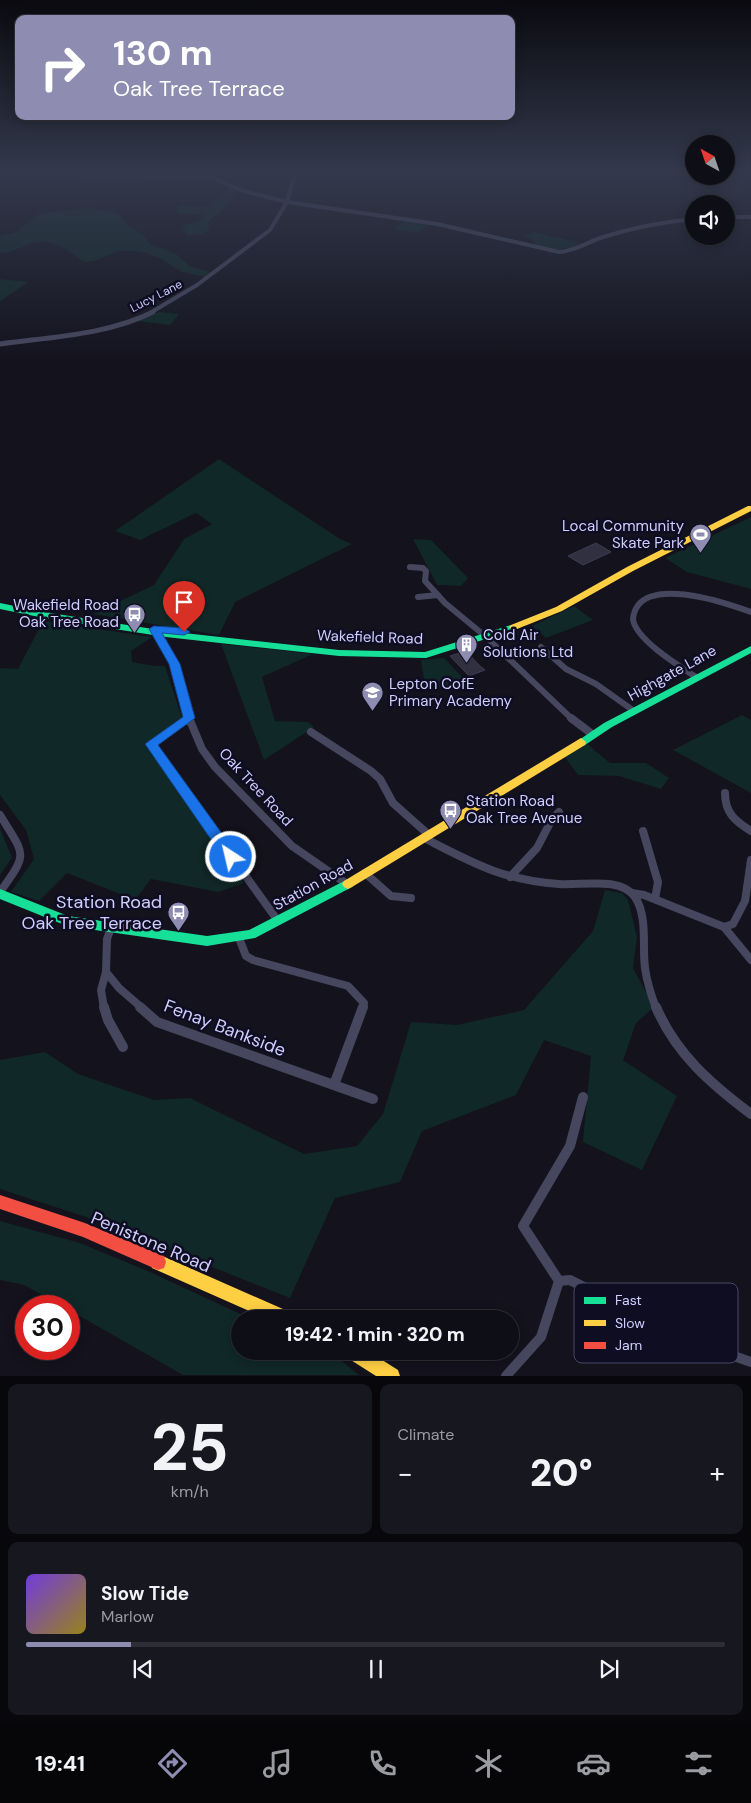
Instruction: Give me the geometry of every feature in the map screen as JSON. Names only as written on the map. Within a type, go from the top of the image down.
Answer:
[{"type":"main road","name":"Wakefield Road","points":[[0,606],[44,615],[239,642],[339,653],[426,655],[498,634],[560,610],[630,569],[751,508]]},
{"type":"main road","name":"Highgate Lane","points":[[608,725],[751,649]]},
{"type":"main road","name":"Station Road","points":[[0,893],[67,920],[111,928],[207,940],[239,938],[251,935],[347,884],[608,725]]},
{"type":"main road","name":"Penistone Road","points":[[0,1202],[85,1230],[266,1310]]},
{"type":"main road","points":[[366,1360],[392,1376]]},
{"type":"street","name":"Lucy Lane","points":[[0,344],[71,334],[111,326],[146,315],[197,285],[261,236]]},
{"type":"street","points":[[489,236],[560,252],[570,251],[606,236]]},
{"type":"street","points":[[410,567],[423,568],[426,571],[425,581],[438,595],[486,638],[554,705],[592,734]]},
{"type":"street","points":[[696,677],[672,661],[636,628],[633,616],[636,608],[643,601],[655,596],[679,594],[725,603],[751,612]]},
{"type":"street","points":[[418,597],[438,595]]},
{"type":"street","name":"Oak Tree Road","points":[[155,630],[175,664],[189,718],[202,749],[215,767],[292,846],[347,884]]},
{"type":"street","points":[[541,647],[566,669],[596,684],[634,711]]},
{"type":"street","points":[[189,718],[151,744],[278,921]]},
{"type":"street","points":[[311,732],[375,775],[386,787],[393,803],[426,836],[491,871],[510,876],[577,886],[603,884],[624,888],[632,893],[655,899],[724,926],[751,960]]},
{"type":"street","points":[[725,793],[724,806],[728,814],[751,831]]},
{"type":"street","points":[[510,876],[538,848],[552,818],[558,812]]},
{"type":"street","points":[[0,814],[19,846],[22,857],[20,866],[0,893]]},
{"type":"street","points":[[643,831],[658,882],[655,899]]},
{"type":"street","points":[[724,926],[733,924],[748,903],[751,860]]},
{"type":"street","points":[[365,873],[391,896],[411,898]]},
{"type":"street","points":[[632,893],[637,900],[645,940],[645,968],[653,1001],[668,1032],[678,1049],[701,1075],[751,1114]]},
{"type":"street","points":[[111,928],[107,939],[106,972],[103,977],[101,992],[112,1030],[122,1046]]},
{"type":"street","points":[[239,938],[246,956],[253,960],[348,986],[364,1003],[334,1085]]},
{"type":"street","name":"Fenay Bankside","points":[[106,972],[119,988],[157,1022],[373,1099]]},
{"type":"street","points":[[559,1281],[523,1226],[570,1146],[584,1096]]},
{"type":"street","points":[[559,1281],[570,1280],[576,1283]]},
{"type":"street","points":[[506,1376],[542,1337],[559,1281]]},
{"type":"street","points":[[738,1357],[751,1362]]},
{"type":"green space","points":[[0,236],[144,236],[150,244],[176,254],[190,266],[210,272],[204,277],[180,271],[160,258],[147,253],[133,251],[119,251],[94,261],[85,262],[56,244],[49,242],[32,243],[9,252],[0,252]]},
{"type":"green space","points":[[551,236],[581,243],[562,249],[552,249],[533,246],[535,244],[532,239],[523,237]]},
{"type":"green space","points":[[0,279],[28,282],[0,301]]},
{"type":"green space","points":[[159,312],[179,314],[170,325],[137,321]]},
{"type":"green space","points":[[219,459],[340,539],[352,544],[235,602],[219,635],[93,614],[154,585],[184,539],[212,524],[196,513],[140,540],[115,531]]},
{"type":"green space","points":[[751,517],[751,589],[687,572],[665,558]]},
{"type":"green space","points":[[413,539],[431,540],[468,578],[461,586],[437,585]]},
{"type":"green space","points":[[574,606],[593,620],[546,638],[532,626]]},
{"type":"green space","points":[[43,621],[152,637],[131,651],[132,662],[165,666],[182,718],[144,744],[244,883],[218,892],[151,879],[135,900],[67,873],[39,901],[11,892],[34,859],[26,830],[0,795],[0,668],[18,669]]},
{"type":"green space","points":[[221,644],[313,654],[262,677],[275,721],[308,722],[314,727],[264,760]]},
{"type":"green space","points":[[444,658],[466,681],[444,690],[424,680],[421,660]]},
{"type":"green space","points":[[742,715],[751,720],[751,793],[673,750]]},
{"type":"green space","points":[[586,743],[610,763],[646,763],[669,778],[661,789],[619,776],[578,775],[564,756]]},
{"type":"green space","points":[[0,828],[12,858],[0,875]]},
{"type":"green space","points":[[605,890],[622,893],[628,900],[637,937],[633,968],[654,1007],[636,1023],[623,1060],[677,1096],[642,1170],[583,1142],[591,1056],[544,1040],[516,1095],[422,1131],[400,1182],[335,1198],[290,1298],[86,1217],[0,1189],[0,1060],[45,1052],[78,1074],[154,1100],[190,1098],[304,1154],[357,1146],[383,1114],[411,1022],[457,1025],[524,1010],[593,931]]},
{"type":"green space","points":[[0,1221],[80,1243],[150,1272],[232,1310],[231,1360],[340,1360],[359,1375],[183,1375],[80,1316],[80,1295],[42,1295],[24,1285],[0,1280]]},
{"type":"building","points":[[596,543],[611,552],[583,565],[568,556]]},
{"type":"building","points":[[466,651],[485,670],[469,676],[450,656]]},
{"type":"traffic: fast","points":[[0,606],[44,615],[166,634],[339,653],[426,655],[514,627]]},
{"type":"traffic: fast","points":[[581,742],[608,725],[751,649]]},
{"type":"traffic: fast","points":[[0,894],[67,921],[207,941],[251,935],[348,884]]},
{"type":"traffic: slow","points":[[514,627],[559,609],[630,569],[751,508]]},
{"type":"traffic: slow","points":[[348,884],[581,742]]},
{"type":"traffic: slow","points":[[158,1262],[266,1310]]},
{"type":"traffic: slow","points":[[366,1360],[392,1376]]},
{"type":"traffic: jam","points":[[0,1202],[85,1230],[158,1262]]},
{"type":"place","name":"Local Community Skate Park","points":[[700,554]]},
{"type":"place","name":"Wakefield Road Oak Tree Road","points":[[135,633]]},
{"type":"place","name":"Cold Air Solutions Ltd","points":[[467,663]]},
{"type":"place","name":"Lepton CofE Primary Academy","points":[[373,712]]},
{"type":"place","name":"Station Road Oak Tree Avenue","points":[[450,829]]},
{"type":"place","name":"Station Road Oak Tree Terrace","points":[[178,931]]},
{"type":"route","points":[[184,632],[154,629],[175,664],[189,718],[151,744],[231,857]]}]
